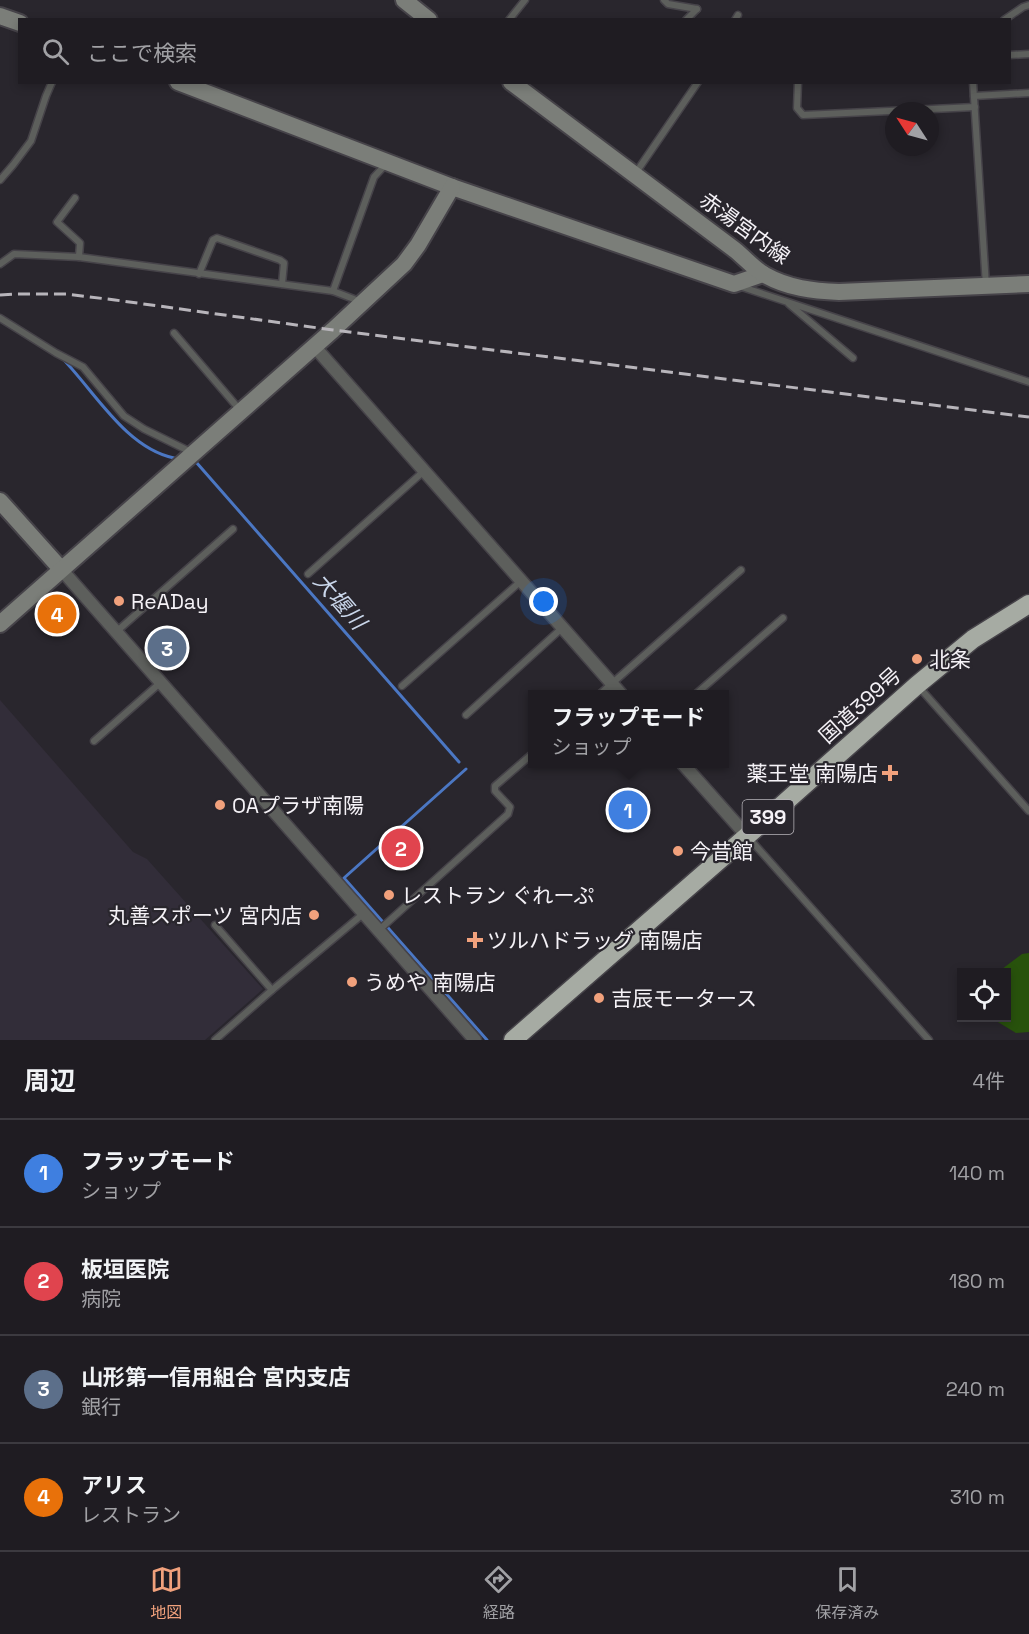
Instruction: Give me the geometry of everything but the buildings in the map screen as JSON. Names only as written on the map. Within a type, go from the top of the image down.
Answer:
[{"type":"highway","name":"国道399号","points":[[513,1040],[917,685],[973,639],[1029,604]]},
{"type":"street","points":[[404,0],[426,18]]},
{"type":"street","points":[[0,16],[18,22]]},
{"type":"street","points":[[183,84],[452,187],[734,284],[763,274]]},
{"type":"street","name":"赤湯宮内線","points":[[514,84],[735,250],[763,274],[784,284],[813,291],[839,292],[1029,284]]},
{"type":"street","points":[[0,624],[315,346],[404,264],[418,245],[452,187]]},
{"type":"street","points":[[315,346],[617,690]]},
{"type":"street","points":[[0,501],[476,1040]]},
{"type":"street","points":[[687,768],[747,836]]},
{"type":"lane","points":[[511,18],[525,0]]},
{"type":"lane","points":[[664,0],[668,4],[697,9],[688,18]]},
{"type":"lane","points":[[1007,18],[1029,5]]},
{"type":"lane","points":[[1011,56],[1029,54]]},
{"type":"lane","points":[[0,180],[31,141],[51,84]]},
{"type":"lane","points":[[634,174],[697,84]]},
{"type":"lane","points":[[798,84],[797,108],[803,115],[975,106]]},
{"type":"lane","points":[[973,84],[986,286]]},
{"type":"lane","points":[[974,96],[1029,93]]},
{"type":"lane","points":[[333,291],[374,177],[387,162]]},
{"type":"lane","points":[[75,198],[57,222],[80,243],[79,257]]},
{"type":"lane","points":[[199,274],[213,240],[217,238],[280,260],[284,263],[282,284]]},
{"type":"lane","points":[[0,264],[14,254],[79,257],[333,291],[363,303]]},
{"type":"lane","points":[[734,284],[1029,382]]},
{"type":"lane","points":[[786,301],[853,358]]},
{"type":"lane","points":[[0,319],[83,367],[124,416],[144,429],[194,453]]},
{"type":"lane","points":[[174,333],[241,411]]},
{"type":"lane","points":[[308,574],[424,471]]},
{"type":"lane","points":[[115,632],[233,529]]},
{"type":"lane","points":[[605,690],[741,570]]},
{"type":"lane","points":[[402,686],[521,580]]},
{"type":"lane","points":[[701,690],[783,618]]},
{"type":"lane","points":[[466,715],[563,628]]},
{"type":"lane","points":[[94,741],[160,683]]},
{"type":"lane","points":[[917,685],[1029,811]]},
{"type":"lane","points":[[378,930],[508,814],[510,807],[495,791],[495,786],[528,757]]},
{"type":"lane","points":[[747,836],[929,1040]]},
{"type":"lane","points":[[215,1040],[363,914]]},
{"type":"lane","points":[[215,925],[272,990]]},
{"type":"shaded area","points":[[0,700],[133,852],[147,859],[263,989],[205,1040],[0,1040]]},
{"type":"green space","points":[[1029,953],[1029,1032],[1016,1033],[998,1022],[1011,1022],[1011,968],[1003,968],[1022,954]]},
{"type":"waterway","name":"大堰川","points":[[62,358],[126,431],[141,443],[174,458]]},
{"type":"waterway","name":"大堰川","points":[[196,462],[459,762]]},
{"type":"waterway","name":"大堰川","points":[[466,769],[344,878],[487,1040]]},
{"type":"railway","points":[[0,295],[66,294],[333,330],[1029,417]]},
{"type":"place","name":"ReADay","points":[[119,601]]},
{"type":"place","name":"アリス","points":[[57,614]]},
{"type":"place","name":"山形第一信用組合 宮内支店","points":[[167,648]]},
{"type":"place","name":"北条","points":[[917,659]]},
{"type":"place","name":"薬王堂 南陽店","points":[[890,773]]},
{"type":"place","name":"OAプラザ南陽","points":[[220,805]]},
{"type":"place","name":"フラップモード","points":[[628,810]]},
{"type":"place","name":"板垣医院","points":[[401,848]]},
{"type":"place","name":"今昔館","points":[[678,851]]},
{"type":"place","name":"レストラン ぐれーぷ","points":[[389,895]]},
{"type":"place","name":"丸善スポーツ 宮内店","points":[[314,915]]},
{"type":"place","name":"ツルハドラッグ 南陽店","points":[[475,940]]},
{"type":"place","name":"うめや 南陽店","points":[[352,982]]},
{"type":"place","name":"吉辰モータース","points":[[599,998]]}]
